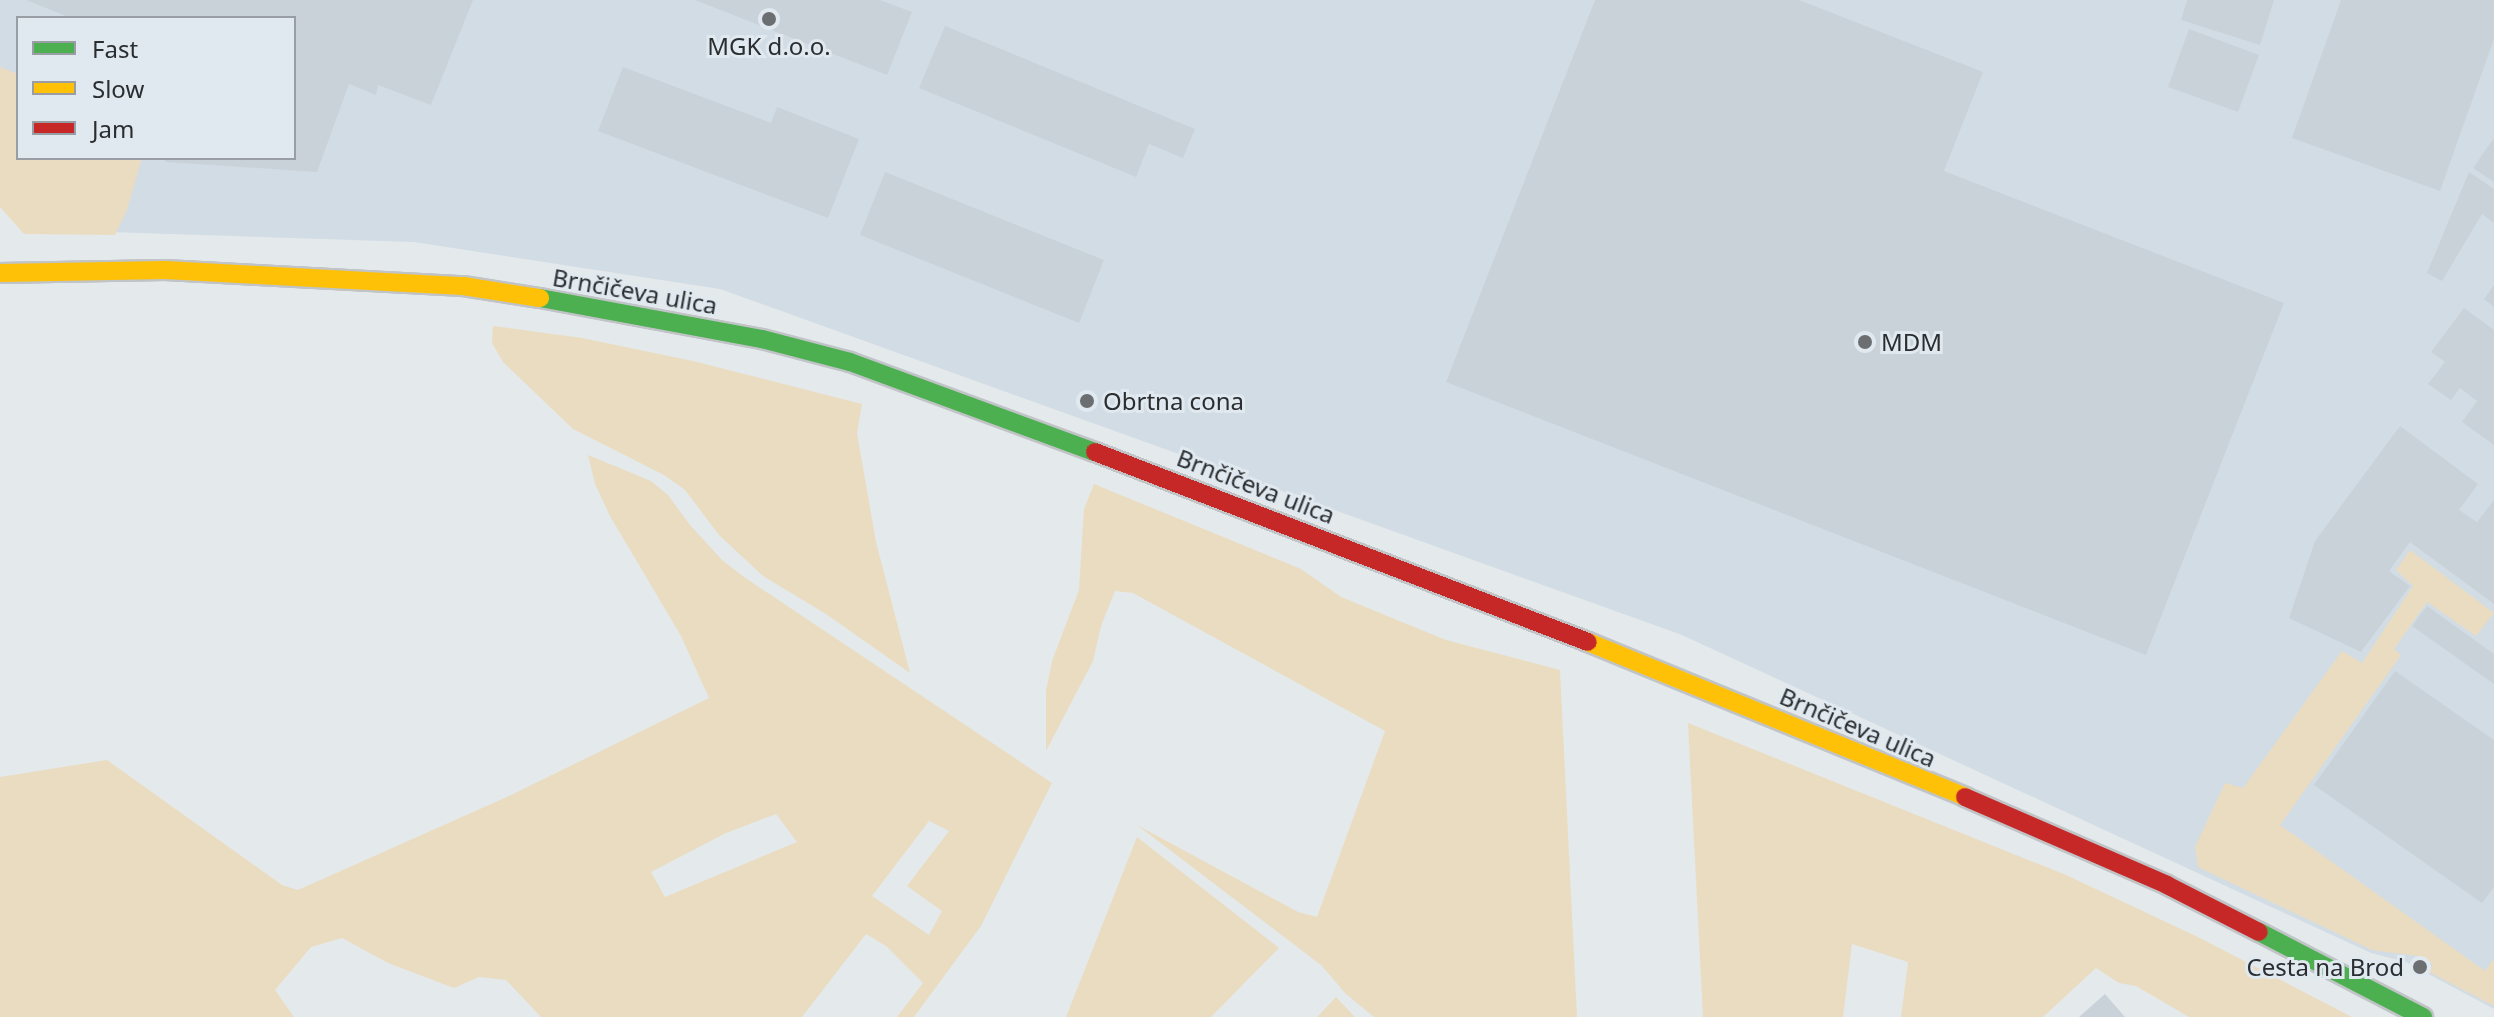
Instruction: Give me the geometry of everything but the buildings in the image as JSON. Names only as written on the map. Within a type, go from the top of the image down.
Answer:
[{"type":"street","name":"Brnčičeva ulica","points":[[0,273],[194,270],[463,286],[610,308],[762,339],[850,362],[1235,503],[1656,669],[1960,795],[2167,885],[2423,1017]]},
{"type":"shaded area","points":[[0,0],[2494,0],[2494,1009],[2406,962],[2371,953],[1682,635],[720,289],[414,242],[110,232],[132,160],[296,160],[296,16],[16,16],[16,80],[0,74]]},
{"type":"shaded area","points":[[0,67],[16,73],[16,160],[141,160],[127,210],[115,235],[24,234],[0,207]]},
{"type":"shaded area","points":[[493,326],[582,338],[693,361],[862,404],[857,433],[876,542],[910,673],[826,614],[763,576],[719,535],[685,490],[664,475],[573,429],[503,362],[492,343]]},
{"type":"shaded area","points":[[588,455],[651,481],[668,495],[722,560],[744,577],[1052,783],[981,926],[914,1017],[897,1017],[923,983],[886,946],[866,934],[802,1017],[541,1017],[506,980],[479,977],[454,988],[388,963],[342,938],[311,947],[275,990],[294,1017],[0,1017],[0,777],[107,760],[282,885],[298,890],[509,796],[709,698],[681,636],[610,516],[595,484]],"holes":[[[776,814],[797,842],[665,897],[651,872],[726,833]],[[929,821],[949,831],[907,886],[942,911],[929,935],[872,896]]]},
{"type":"shaded area","points":[[1094,484],[1301,569],[1341,597],[1446,640],[1560,670],[1577,1017],[1374,1017],[1346,994],[1321,965],[1137,825],[1298,912],[1317,917],[1385,731],[1133,593],[1115,591],[1101,626],[1093,661],[1046,751],[1046,691],[1052,661],[1079,590],[1084,509]]},
{"type":"shaded area","points":[[2410,550],[2494,613],[2476,636],[2427,602],[2394,649],[2401,655],[2280,825],[2485,971],[2494,959],[2494,1006],[2429,972],[2433,964],[2418,956],[2372,950],[2198,867],[2195,847],[2225,783],[2243,788],[2342,651],[2362,663],[2413,586],[2396,570]]},
{"type":"shaded area","points":[[1688,723],[2066,875],[2200,938],[2352,1017],[2189,1017],[2136,986],[2119,983],[2096,968],[2043,1017],[1901,1017],[1908,962],[1852,944],[1843,1017],[1703,1017]]},
{"type":"shaded area","points":[[1137,837],[1279,948],[1211,1017],[1066,1017]]},
{"type":"shaded area","points":[[1336,997],[1355,1017],[1317,1017]]},
{"type":"traffic: fast","points":[[540,298],[762,339],[850,362],[1095,452]]},
{"type":"traffic: fast","points":[[2259,932],[2423,1017]]},
{"type":"traffic: slow","points":[[0,273],[165,270],[463,286],[540,298]]},
{"type":"traffic: slow","points":[[1588,642],[1965,797]]},
{"type":"traffic: jam","points":[[1095,452],[1588,642]]},
{"type":"traffic: jam","points":[[1965,797],[2167,885],[2259,932]]},
{"type":"place","name":"MGK d.o.o.","points":[[769,19]]},
{"type":"place","name":"MDM","points":[[1865,342]]},
{"type":"place","name":"Obrtna cona","points":[[1087,401]]},
{"type":"place","name":"Cesta na Brod","points":[[2420,967]]}]
